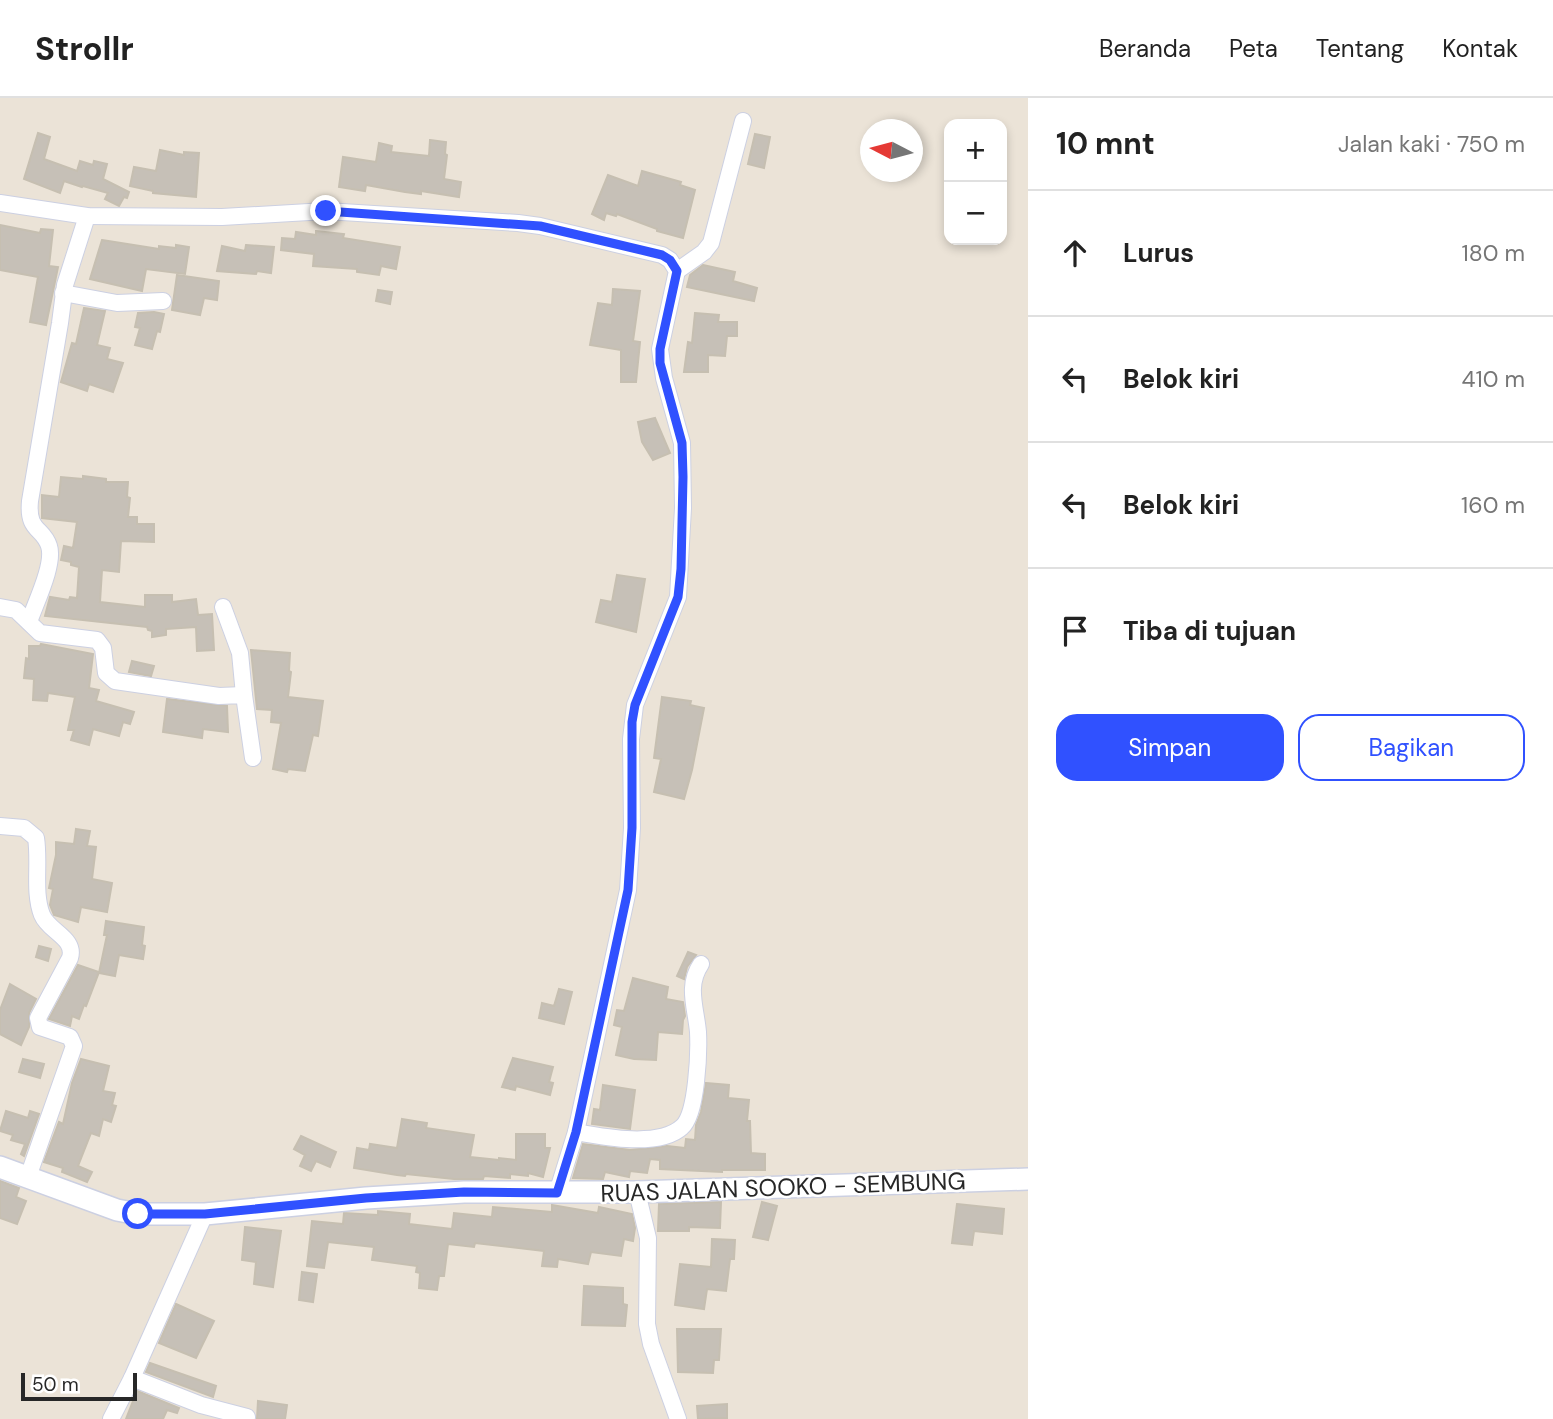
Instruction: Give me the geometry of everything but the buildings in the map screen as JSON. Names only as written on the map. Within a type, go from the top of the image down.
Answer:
[{"type":"main road","name":"RUAS JALAN SOOKO - SEMBUNG","points":[[0,1167],[127,1213],[205,1214],[366,1198],[464,1192],[637,1192],[1028,1179]]},
{"type":"street","points":[[557,1193],[576,1132],[628,890],[632,828],[632,722],[635,705],[678,597],[681,569],[682,443],[660,363],[660,349],[677,271],[704,252],[710,243],[743,121]]},
{"type":"street","points":[[0,202],[87,216],[222,217],[326,211],[518,223],[662,255],[670,260],[677,271]]},
{"type":"street","points":[[29,622],[50,562],[48,543],[33,524],[29,511],[63,293],[87,216]]},
{"type":"street","points":[[63,293],[117,303],[163,301]]},
{"type":"street","points":[[0,607],[16,610],[35,630],[46,634],[97,640],[103,648],[106,673],[116,681],[219,696],[244,695]]},
{"type":"street","points":[[223,607],[240,653],[253,758]]},
{"type":"street","points":[[0,826],[24,828],[36,838],[40,910],[48,925],[68,942],[72,950],[38,1020],[40,1027],[71,1037],[74,1046],[28,1177]]},
{"type":"street","points":[[576,1132],[646,1140],[682,1127],[688,1117],[695,1085],[698,1031],[692,985],[701,964]]},
{"type":"street","points":[[637,1192],[648,1238],[649,1334],[678,1419]]},
{"type":"street","points":[[111,1419],[205,1214]]},
{"type":"street","points":[[132,1378],[201,1405],[247,1417]]},
{"type":"route","points":[[138,1214],[205,1214],[366,1198],[464,1192],[557,1193],[576,1132],[628,890],[632,828],[632,722],[635,705],[678,597],[681,569],[682,443],[660,363],[661,338],[677,271],[670,260],[662,255],[540,226],[326,211]]}]
